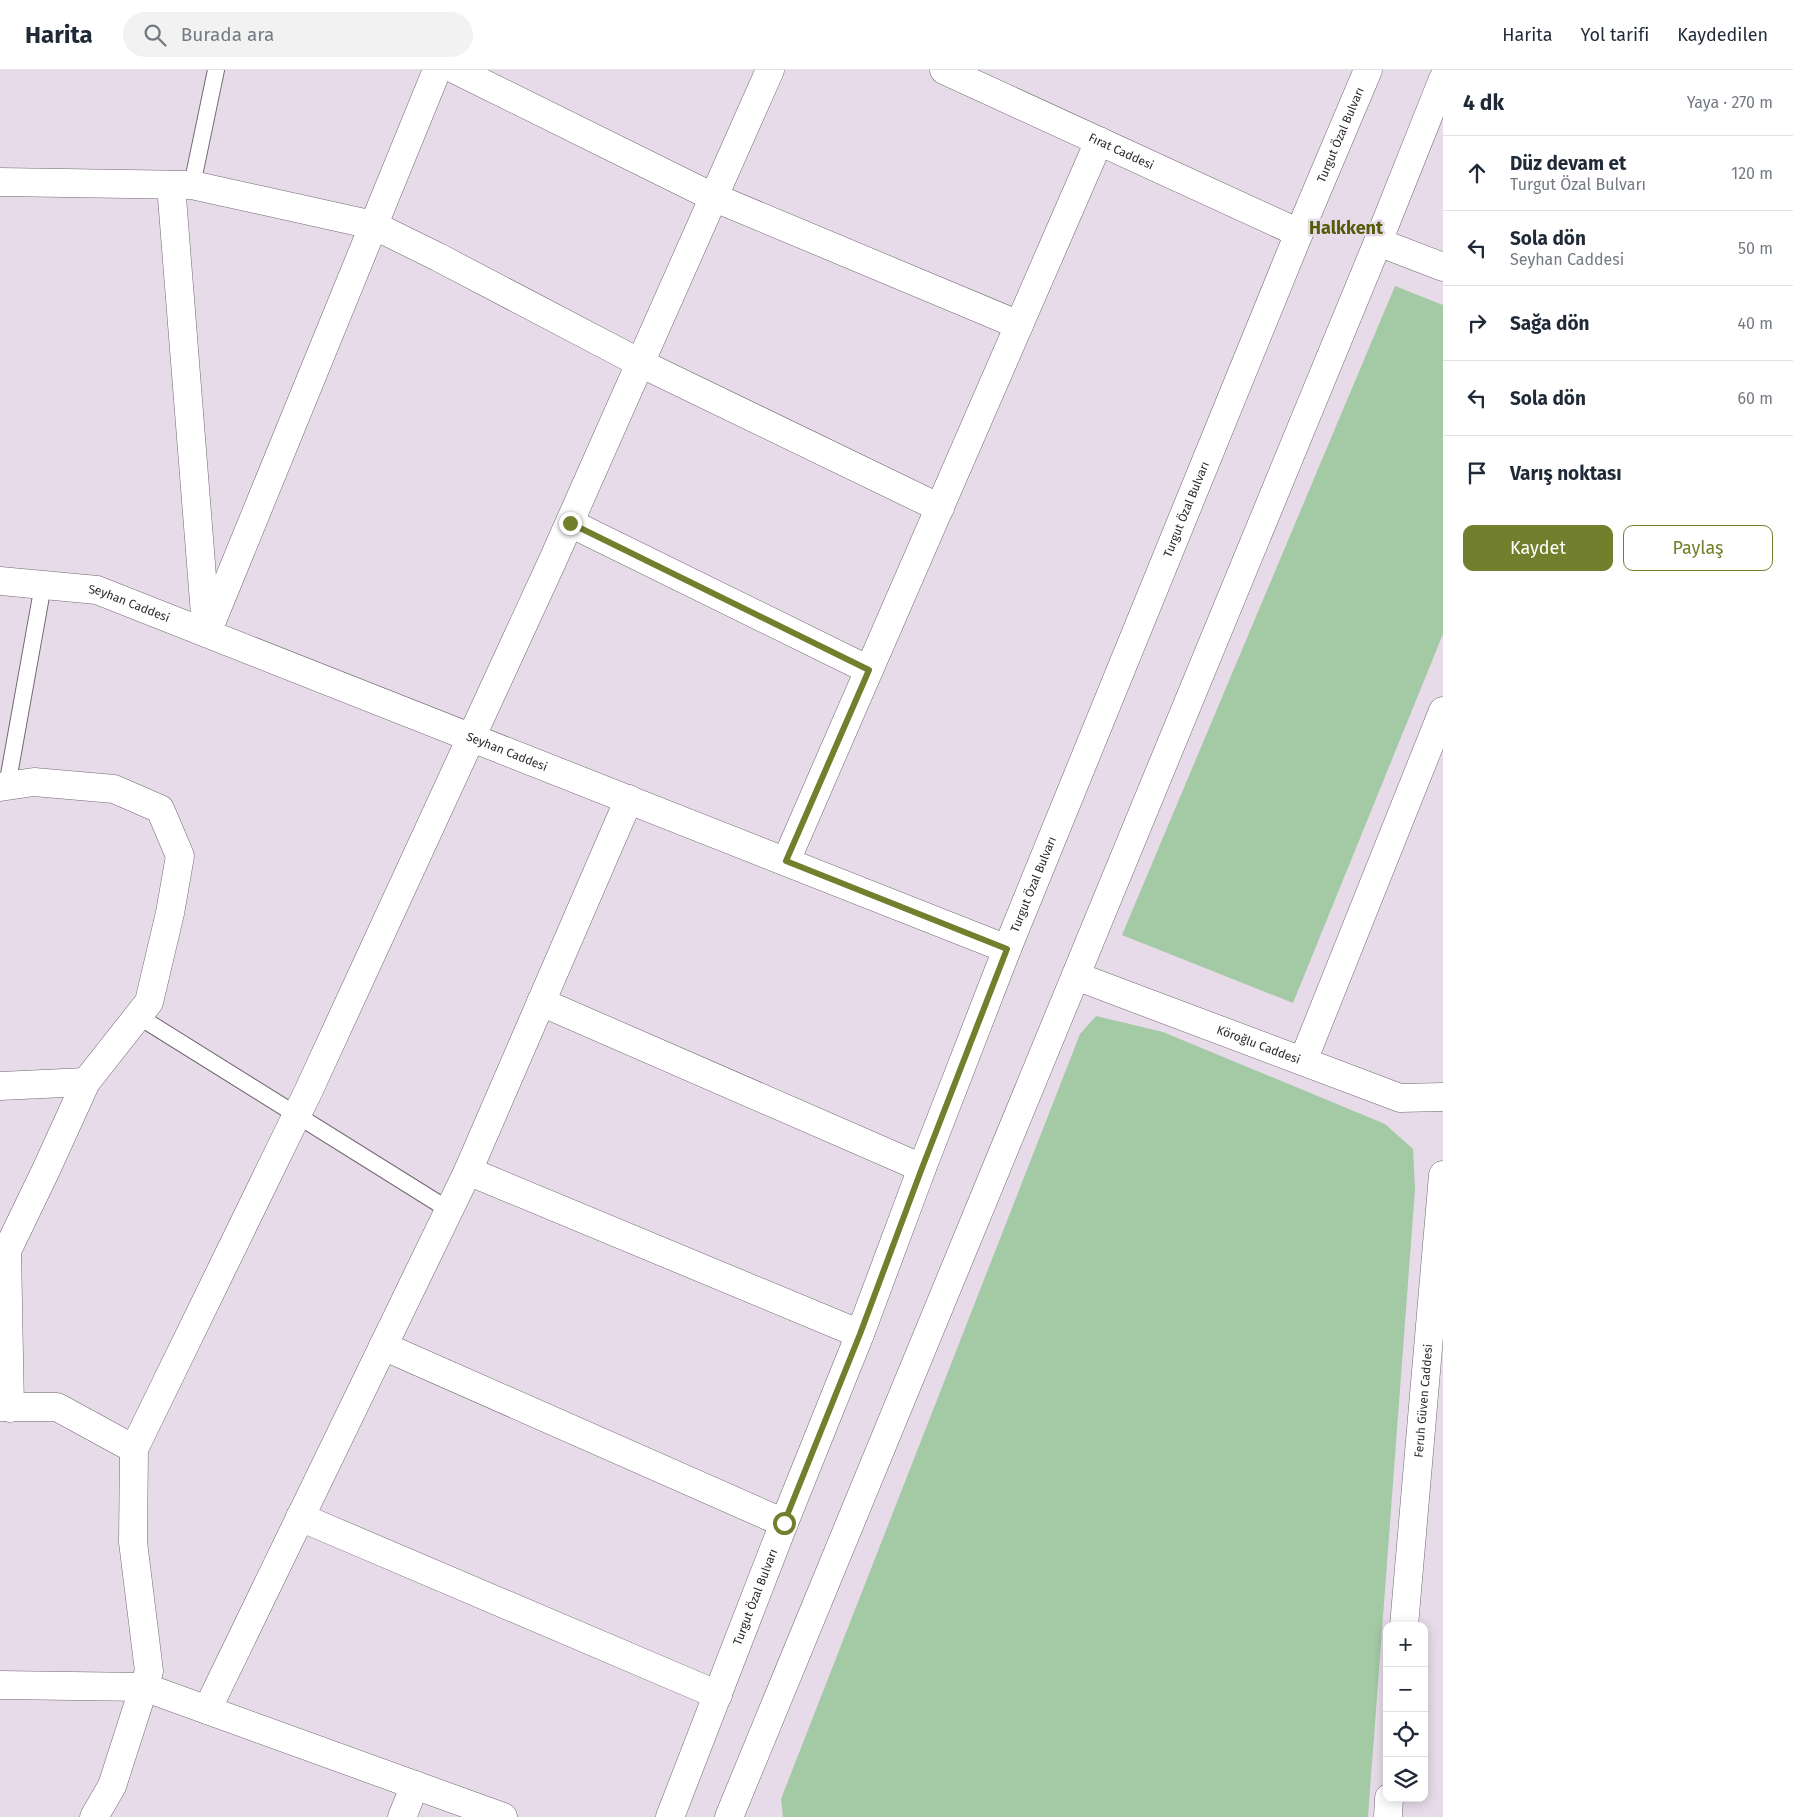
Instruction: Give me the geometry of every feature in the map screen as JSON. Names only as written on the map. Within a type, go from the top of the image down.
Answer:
[{"type":"street","points":[[207,633],[437,70]]},
{"type":"street","points":[[456,70],[713,197],[1019,325]]},
{"type":"street","points":[[94,1817],[112,1786],[149,1671],[133,1542],[134,1449],[297,1115],[472,736],[570,523],[770,70]]},
{"type":"street","name":"Fırat Caddesi","points":[[944,70],[1299,233]]},
{"type":"street","name":"Turgut Özal Bulvarı","points":[[670,1817],[784,1523],[860,1334],[1007,949],[1299,233],[1368,70]]},
{"type":"street","points":[[729,1817],[1378,242],[1443,79]]},
{"type":"street","points":[[786,861],[1099,141]]},
{"type":"street","points":[[0,182],[182,185],[373,225],[438,256],[640,363],[940,508]]},
{"type":"street","points":[[182,185],[207,633]]},
{"type":"street","points":[[1378,242],[1443,267]]},
{"type":"street","points":[[570,523],[869,670]]},
{"type":"street","name":"Seyhan Caddesi","points":[[0,581],[97,590],[472,736],[1007,949]]},
{"type":"street","points":[[1303,1061],[1443,711]]},
{"type":"street","points":[[4,786],[34,782],[114,789],[160,809],[180,856],[170,913],[149,1002],[86,1082],[7,1251],[5,1408],[56,1407],[134,1449]]},
{"type":"street","points":[[207,1710],[468,1171],[629,799]]},
{"type":"street","name":"Köroğlu Caddesi","points":[[1076,976],[1400,1098],[1443,1097]]},
{"type":"street","points":[[541,1002],[922,1168]]},
{"type":"street","points":[[0,1086],[86,1082]]},
{"type":"street","points":[[468,1171],[860,1334]]},
{"type":"street","name":"Feruh Güven Caddesi","points":[[1404,1622],[1443,1175]]},
{"type":"street","points":[[383,1346],[784,1523]]},
{"type":"street","points":[[300,1517],[718,1694]]},
{"type":"street","points":[[0,1684],[144,1686],[503,1817]]},
{"type":"street","points":[[402,1817],[415,1785]]},
{"type":"street","points":[[1388,1817],[1389,1802]]},
{"type":"lane","points":[[182,185],[216,70]]},
{"type":"lane","points":[[4,786],[43,585]]},
{"type":"lane","points":[[138,1016],[449,1210]]},
{"type":"green space","points":[[1395,286],[1443,305],[1443,634],[1293,1003],[1122,935]]},
{"type":"green space","points":[[1096,1016],[1163,1032],[1385,1124],[1413,1149],[1415,1189],[1368,1817],[783,1817],[781,1799],[1080,1034]]},
{"type":"district","name":"Halkkent","points":[[1346,228]]},
{"type":"route","points":[[570,523],[869,670],[786,861],[1007,949],[860,1334],[784,1523]]}]
